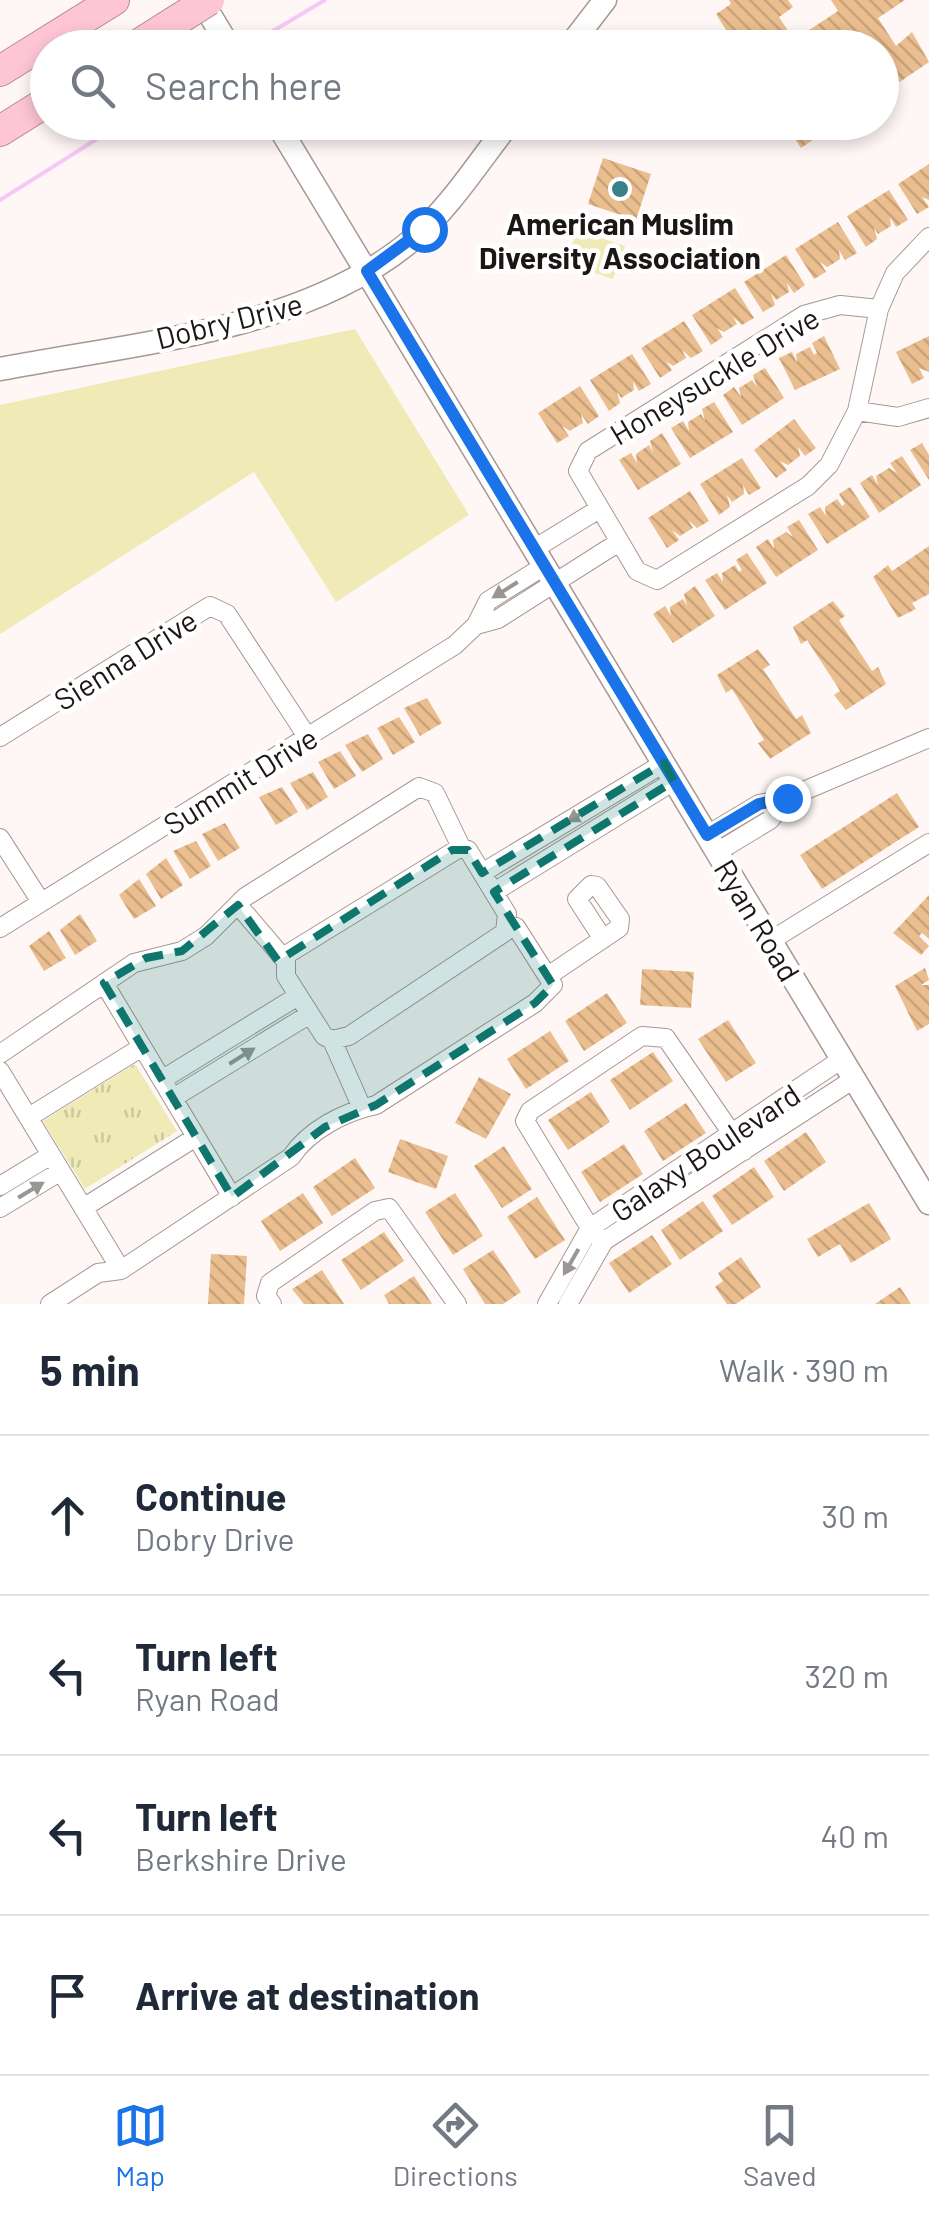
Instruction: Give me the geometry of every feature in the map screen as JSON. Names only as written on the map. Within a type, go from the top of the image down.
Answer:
[{"type":"highway","points":[[66,30],[114,0]]},
{"type":"highway","points":[[162,30],[209,0]]},
{"type":"highway","points":[[0,72],[30,53]]},
{"type":"highway","points":[[0,131],[30,112]]},
{"type":"main road","points":[[201,0],[219,30]]},
{"type":"main road","points":[[582,30],[605,0]]},
{"type":"main road","name":"Ryan Road","points":[[287,140],[929,1202]]},
{"type":"main road","name":"Dobry Drive","points":[[0,370],[272,313],[322,296],[367,271],[424,229],[496,140]]},
{"type":"street","points":[[609,525],[646,578],[672,574],[808,486],[829,465],[857,411],[879,309],[896,273],[929,236]]},
{"type":"street","name":"Honeysuckle Drive","points":[[609,525],[578,470],[588,451],[814,310],[840,304],[879,309]]},
{"type":"street","points":[[857,411],[898,417],[929,408]]},
{"type":"street","points":[[544,566],[609,525]]},
{"type":"street","points":[[544,566],[609,525]]},
{"type":"street","name":"Summit Drive","points":[[0,928],[456,645],[476,625],[498,619],[544,566]]},
{"type":"street","name":"Sienna Drive","points":[[0,737],[210,606],[228,614],[308,738]]},
{"type":"street","points":[[712,844],[770,820],[787,798],[929,738]]},
{"type":"street","points":[[482,874],[669,772]]},
{"type":"street","points":[[494,892],[669,772]]},
{"type":"street","points":[[0,1054],[146,958],[182,951],[222,925],[238,905],[419,787],[434,793],[461,847],[507,914],[508,924],[498,940],[349,1036],[332,1040]]},
{"type":"street","points":[[0,838],[42,902]]},
{"type":"street","points":[[770,941],[929,843]]},
{"type":"street","points":[[285,960],[295,947],[461,847]]},
{"type":"street","points":[[238,905],[285,960],[286,976],[332,1040],[362,1108]]},
{"type":"street","points":[[50,1304],[98,1273],[121,1270],[290,1157],[312,1136],[362,1108],[376,1105],[535,1003],[553,985],[516,927],[508,924]]},
{"type":"street","points":[[548,976],[603,939]]},
{"type":"street","points":[[104,983],[232,1197]]},
{"type":"street","points":[[163,1079],[298,996]]},
{"type":"street","points":[[173,1098],[310,1014]]},
{"type":"street","points":[[597,1234],[525,1121],[530,1111],[642,1036],[666,1038],[739,1143]]},
{"type":"street","points":[[29,1118],[142,1047]]},
{"type":"street","name":"Galaxy Boulevard","points":[[547,1304],[597,1234],[848,1069]]},
{"type":"street","points":[[0,1070],[121,1270]]},
{"type":"street","points":[[83,1208],[196,1137]]},
{"type":"street","points":[[0,1186],[56,1163]]},
{"type":"street","points":[[0,1208],[56,1163]]},
{"type":"street","points":[[272,1304],[266,1296],[270,1282],[376,1211],[389,1208],[456,1304]]},
{"type":"street","name":"Galaxy Boulevard","points":[[568,1304],[597,1234]]},
{"type":"highlighted area","points":[[664,763],[674,781],[494,892],[553,985],[535,1003],[376,1105],[325,1127],[232,1197],[104,983],[146,958],[182,951],[238,905],[278,961],[452,850],[468,850],[482,873]]},
{"type":"green space","points":[[577,230],[625,246],[613,279],[566,263]]},
{"type":"green space","points":[[355,329],[469,515],[336,602],[254,472],[0,634],[0,405]]},
{"type":"green space","points":[[135,1064],[177,1131],[85,1189],[43,1121]]},
{"type":"building","points":[[729,0],[788,0],[793,7],[779,17],[787,30],[726,30],[716,14],[731,4]]},
{"type":"building","points":[[831,0],[905,0],[878,18],[886,30],[809,30],[838,11]]},
{"type":"building","points":[[912,32],[929,62],[899,82],[899,43]]},
{"type":"building","points":[[796,140],[813,140],[801,148]]},
{"type":"building","name":"American Muslim Diversity Association","points":[[603,158],[651,174],[636,220],[588,204]]},
{"type":"building","points":[[929,164],[929,200],[922,197],[929,207],[917,214],[898,184]]},
{"type":"building","points":[[889,190],[908,220],[896,227],[890,217],[891,226],[878,234],[874,227],[877,239],[866,247],[847,216]]},
{"type":"building","points":[[838,222],[857,253],[845,260],[839,250],[840,259],[827,267],[820,262],[826,272],[814,279],[795,249]]},
{"type":"building","points":[[786,255],[805,285],[794,293],[787,283],[789,292],[776,300],[771,293],[775,305],[763,312],[744,282]]},
{"type":"building","points":[[735,288],[754,318],[742,325],[733,317],[737,324],[724,332],[717,328],[723,337],[711,345],[692,315]]},
{"type":"building","points":[[684,321],[703,351],[691,358],[682,350],[686,358],[673,366],[666,361],[672,370],[660,378],[641,348]]},
{"type":"building","points":[[824,336],[840,369],[795,390],[779,358],[792,352],[797,363],[796,354],[810,347],[814,355],[817,353],[812,343]]},
{"type":"building","points":[[929,336],[929,372],[919,368],[924,378],[912,384],[896,352]]},
{"type":"building","points":[[632,354],[651,384],[639,391],[633,381],[634,390],[621,398],[617,391],[620,403],[609,411],[590,380]]},
{"type":"building","points":[[765,368],[784,398],[742,425],[723,395],[734,387],[741,397],[739,388],[752,380],[757,387],[753,375]]},
{"type":"building","points":[[580,386],[599,416],[588,424],[581,414],[583,423],[570,431],[562,426],[569,436],[557,443],[538,413]]},
{"type":"building","points":[[714,402],[733,432],[690,458],[671,428],[683,421],[689,431],[688,422],[701,414],[705,421],[702,409]]},
{"type":"building","points":[[794,419],[816,448],[805,456],[798,447],[800,456],[788,465],[780,461],[787,470],[776,478],[754,450]]},
{"type":"building","points":[[662,433],[681,464],[638,490],[619,460],[631,453],[637,463],[636,454],[649,445],[653,453],[650,441]]},
{"type":"building","points":[[922,443],[929,455],[929,480],[910,450]]},
{"type":"building","points":[[902,456],[921,485],[879,513],[860,483],[872,475],[878,485],[876,476],[889,468],[897,473],[890,463]]},
{"type":"building","points":[[742,458],[761,488],[749,495],[743,485],[744,494],[732,502],[727,495],[730,507],[719,515],[700,484]]},
{"type":"building","points":[[850,487],[870,517],[827,544],[808,514],[820,507],[826,516],[825,507],[837,499],[842,506],[845,504],[839,494]]},
{"type":"building","points":[[690,491],[709,521],[697,528],[688,520],[693,528],[680,536],[672,530],[679,540],[667,548],[648,518]]},
{"type":"building","points":[[799,520],[818,550],[776,577],[756,547],[768,539],[774,549],[773,540],[786,532],[793,537],[787,527]]},
{"type":"building","points":[[929,546],[929,594],[912,603],[916,609],[898,618],[873,577],[888,565],[892,571]]},
{"type":"building","points":[[747,553],[767,583],[725,610],[705,580],[717,573],[723,582],[722,573],[735,565],[739,572],[742,570],[736,560]]},
{"type":"building","points":[[695,586],[715,616],[673,643],[653,614],[665,606],[671,616],[670,607],[683,599],[687,606],[684,594]]},
{"type":"building","points":[[833,601],[845,616],[839,620],[842,625],[872,671],[878,667],[886,684],[846,710],[834,695],[840,691],[837,686],[807,640],[801,644],[793,627]]},
{"type":"building","points":[[758,649],[770,665],[763,669],[796,719],[802,715],[811,733],[770,759],[758,743],[764,740],[732,689],[726,693],[717,675]]},
{"type":"building","points":[[427,698],[442,723],[420,736],[404,708]]},
{"type":"building","points":[[399,717],[415,742],[393,755],[377,728]]},
{"type":"building","points":[[368,734],[383,759],[362,772],[345,745]]},
{"type":"building","points":[[340,751],[356,776],[334,789],[318,762]]},
{"type":"building","points":[[313,772],[328,797],[307,810],[290,783]]},
{"type":"building","points":[[282,787],[298,812],[276,825],[259,797]]},
{"type":"building","points":[[897,793],[919,827],[822,889],[800,855]]},
{"type":"building","points":[[225,823],[240,848],[218,861],[202,834]]},
{"type":"building","points":[[196,841],[211,866],[190,879],[173,851]]},
{"type":"building","points":[[166,858],[183,885],[161,899],[146,874]]},
{"type":"building","points":[[139,879],[156,906],[134,919],[119,895]]},
{"type":"building","points":[[929,895],[929,939],[922,933],[919,936],[929,946],[921,955],[893,933]]},
{"type":"building","points":[[80,914],[97,941],[75,955],[60,930]]},
{"type":"building","points":[[49,931],[66,958],[44,971],[29,946]]},
{"type":"building","points":[[925,968],[929,980],[921,985],[929,985],[929,1024],[917,1031],[895,986]]},
{"type":"building","points":[[642,969],[694,972],[691,1008],[640,1005]]},
{"type":"building","points":[[607,993],[627,1023],[584,1051],[565,1021]]},
{"type":"building","points":[[728,1020],[756,1063],[726,1082],[698,1039]]},
{"type":"building","points":[[550,1031],[569,1061],[526,1089],[507,1059]]},
{"type":"building","points":[[653,1052],[673,1081],[630,1110],[610,1080]]},
{"type":"building","points":[[479,1077],[511,1094],[486,1139],[455,1123]]},
{"type":"building","points":[[591,1092],[610,1122],[568,1150],[548,1120]]},
{"type":"building","points":[[686,1103],[706,1133],[663,1161],[644,1131]]},
{"type":"building","points":[[806,1132],[826,1162],[784,1191],[764,1161]]},
{"type":"building","points":[[400,1139],[448,1156],[436,1189],[388,1172]]},
{"type":"building","points":[[624,1144],[643,1174],[600,1202],[581,1172]]},
{"type":"building","points":[[504,1146],[532,1189],[502,1208],[474,1166]]},
{"type":"building","points":[[355,1158],[375,1188],[332,1216],[313,1187]]},
{"type":"building","points":[[754,1167],[774,1197],[732,1225],[712,1196]]},
{"type":"building","points":[[303,1193],[323,1223],[280,1251],[261,1221]]},
{"type":"building","points":[[455,1193],[483,1236],[453,1255],[425,1212]]},
{"type":"building","points":[[537,1197],[565,1240],[535,1259],[507,1217]]},
{"type":"building","points":[[703,1201],[723,1231],[680,1260],[661,1230]]},
{"type":"building","points":[[869,1203],[891,1239],[851,1263],[840,1244],[818,1257],[807,1239]]},
{"type":"building","points":[[384,1232],[404,1261],[361,1290],[341,1260]]},
{"type":"building","points":[[652,1235],[672,1264],[629,1293],[609,1263]]},
{"type":"building","points":[[493,1250],[521,1292],[503,1304],[485,1304],[463,1269]]},
{"type":"building","points":[[211,1254],[247,1256],[244,1304],[208,1304]]},
{"type":"building","points":[[741,1257],[761,1287],[736,1304],[727,1304],[715,1287],[723,1281],[718,1273]]},
{"type":"building","points":[[322,1270],[344,1304],[304,1304],[292,1289]]},
{"type":"building","points":[[414,1276],[432,1304],[389,1304],[384,1295]]},
{"type":"building","points":[[900,1287],[911,1304],[875,1304]]},
{"type":"waterway","points":[[275,30],[325,0]]},
{"type":"waterway","points":[[0,200],[95,140]]},
{"type":"place","name":"American Muslim Diversity Association","points":[[620,189]]},
{"type":"route","points":[[424,229],[367,271],[707,835],[759,804],[787,798]]}]
